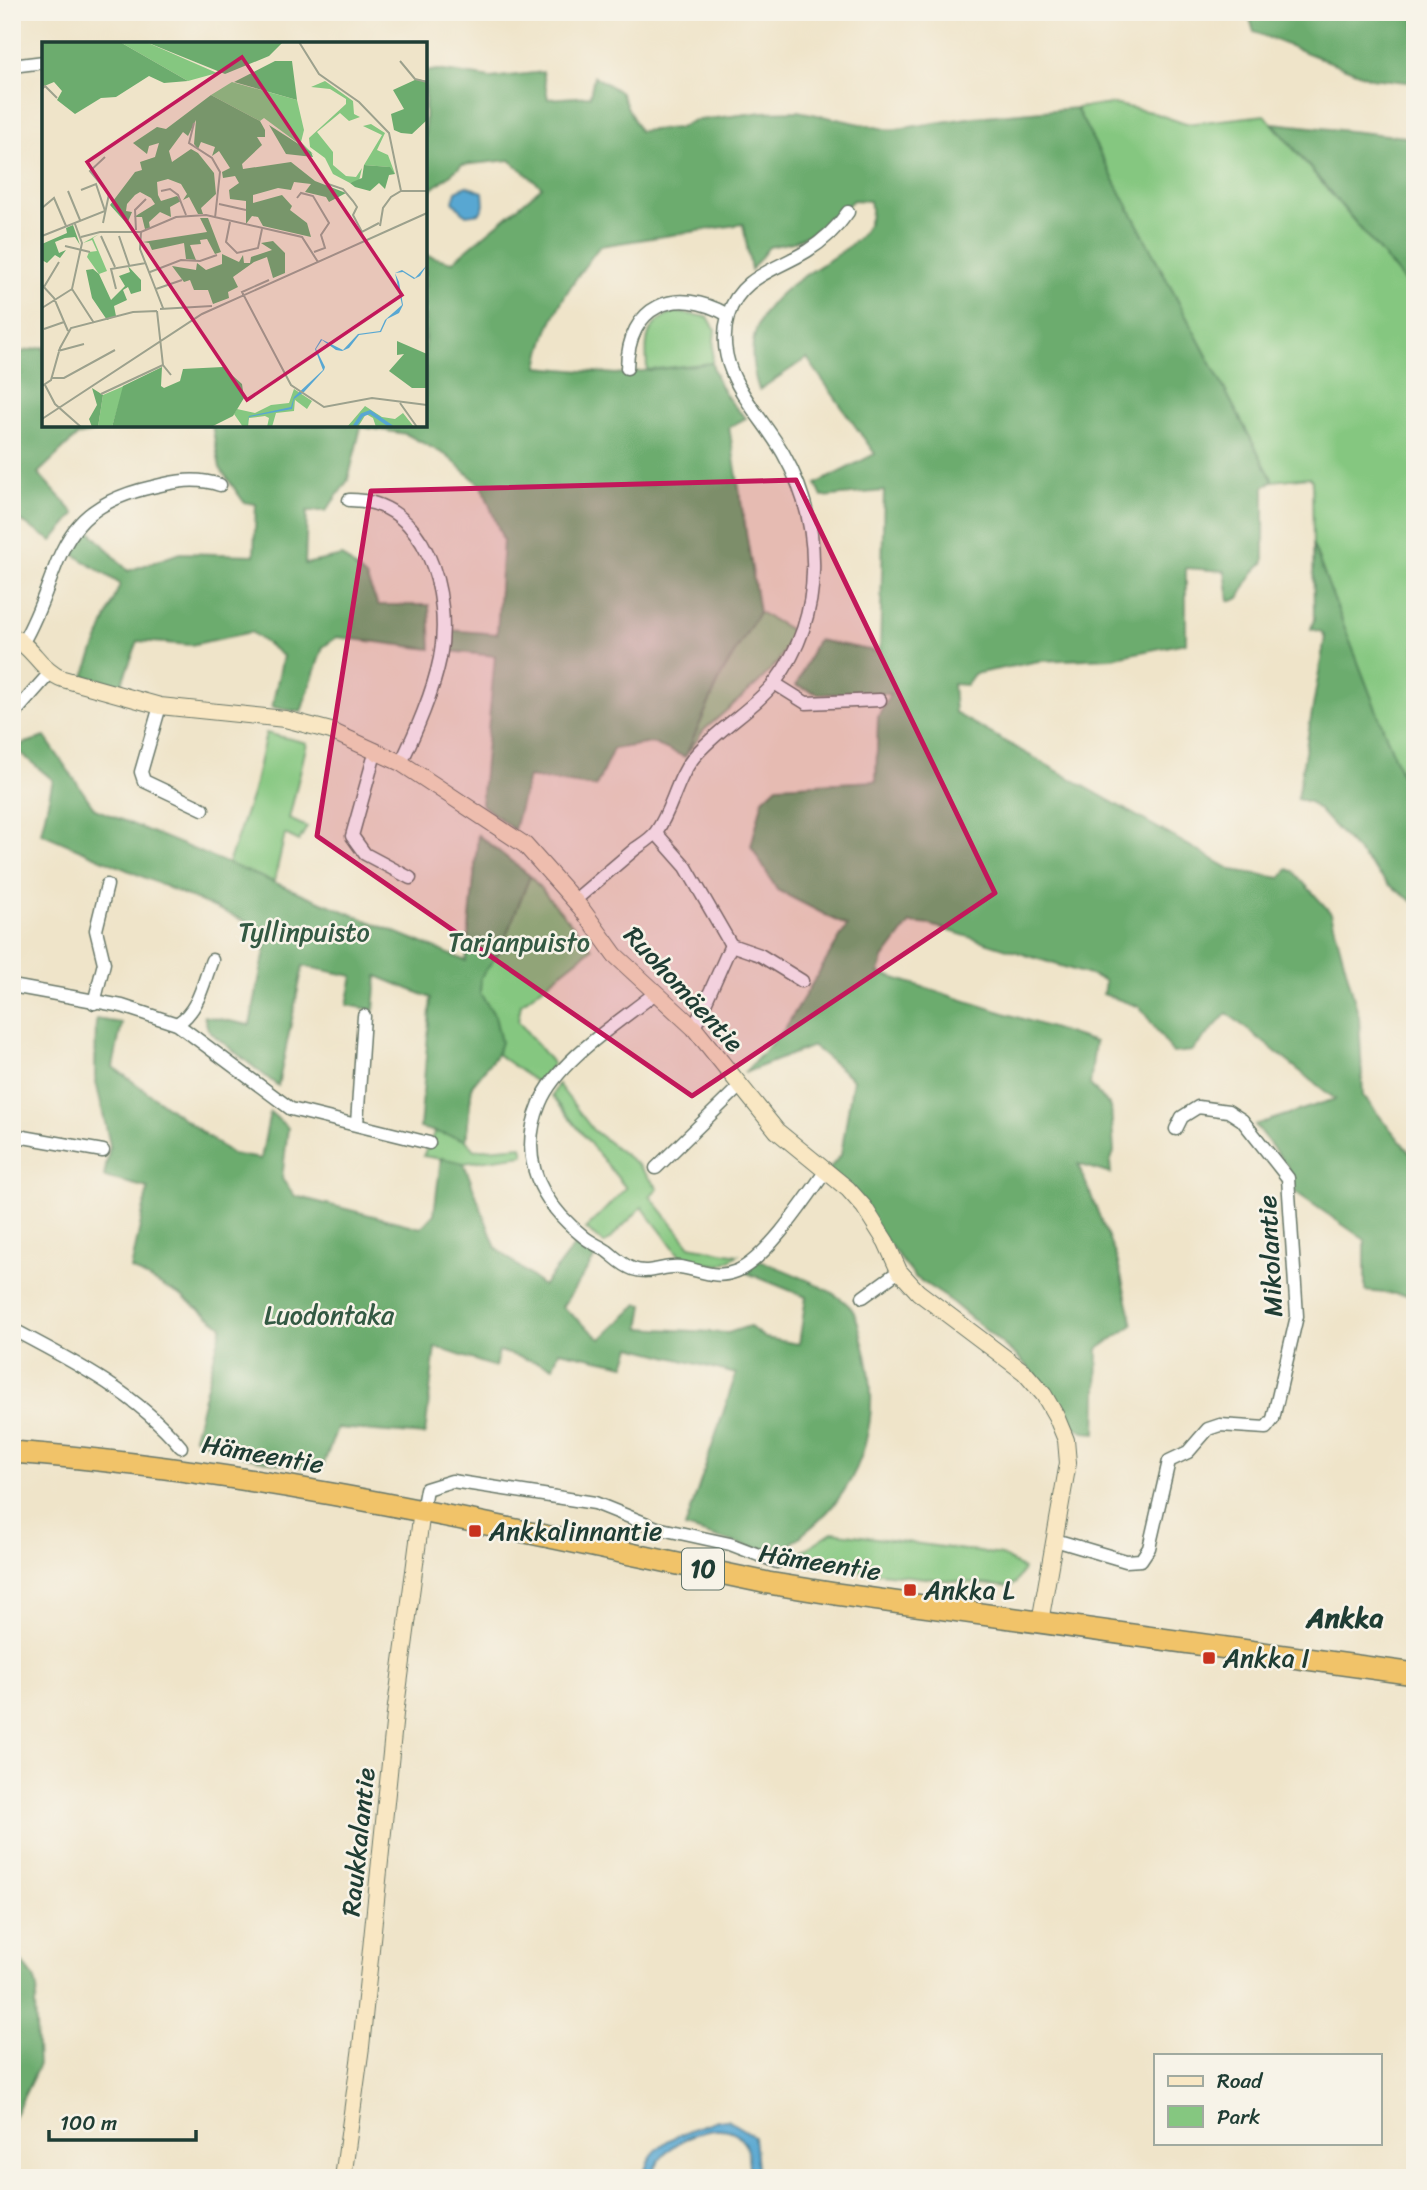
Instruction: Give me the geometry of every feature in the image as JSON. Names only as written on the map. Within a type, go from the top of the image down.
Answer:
[{"type":"highway","name":"Hämeentie","points":[[12,1452],[195,1470],[422,1511],[768,1583],[1415,1674]]},
{"type":"street","points":[[12,66],[42,62]]},
{"type":"street","points":[[575,900],[656,833],[692,760],[712,737],[775,683],[808,616],[814,580],[813,546],[807,508],[781,450],[734,383],[725,341],[728,315],[740,293],[758,274],[821,242],[848,212]]},
{"type":"street","points":[[627,368],[627,347],[635,329],[647,313],[660,305],[675,300],[696,303],[728,315]]},
{"type":"street","points":[[12,716],[49,674],[36,654],[18,639],[65,541],[98,509],[119,496],[183,480],[202,479],[220,485]]},
{"type":"street","points":[[349,499],[381,504],[415,529],[434,571],[443,628],[440,658],[401,763]]},
{"type":"street","name":"Ruohomäentie","points":[[49,674],[160,706],[285,719],[331,731],[401,763],[525,845],[575,900],[615,955],[654,994],[694,1028],[776,1131],[848,1189],[864,1207],[900,1271],[918,1292],[1024,1372],[1044,1395],[1066,1440],[1068,1463],[1040,1622]]},
{"type":"street","points":[[775,683],[806,703],[880,700]]},
{"type":"street","points":[[160,706],[141,772],[144,781],[203,809]]},
{"type":"street","points":[[376,750],[352,836],[365,854],[410,878]]},
{"type":"street","points":[[656,833],[687,867],[732,945],[760,955],[802,981]]},
{"type":"street","points":[[94,1003],[104,963],[96,930],[107,885]]},
{"type":"street","points":[[694,1028],[732,945]]},
{"type":"street","points":[[177,1024],[189,1016],[196,1004],[212,960]]},
{"type":"street","points":[[12,986],[122,1006],[177,1024],[291,1109],[429,1143]]},
{"type":"street","points":[[654,994],[562,1069],[548,1086],[539,1105],[530,1133],[533,1162],[542,1194],[562,1217],[584,1237],[635,1270],[649,1272],[679,1267],[719,1276],[739,1270],[754,1259],[800,1209],[825,1172]]},
{"type":"street","points":[[357,1124],[364,1016]]},
{"type":"street","points":[[656,1168],[740,1086]]},
{"type":"street","name":"Mikolantie","points":[[1055,1540],[1126,1561],[1141,1560],[1149,1548],[1168,1461],[1188,1452],[1208,1429],[1220,1425],[1266,1428],[1273,1419],[1297,1316],[1288,1178],[1242,1120],[1227,1111],[1198,1107],[1182,1117],[1176,1129]]},
{"type":"street","points":[[12,1135],[103,1152]]},
{"type":"street","points":[[863,1297],[900,1271]]},
{"type":"street","points":[[12,1329],[109,1383],[169,1433],[181,1447]]},
{"type":"street","points":[[422,1511],[426,1489],[444,1481],[506,1488],[595,1503],[657,1528],[730,1544],[777,1562]]},
{"type":"street","name":"Raukkalantie","points":[[343,2178],[361,2047],[394,1727],[422,1511]]},
{"type":"highlighted area","points":[[796,480],[995,893],[692,1096],[317,836],[371,491]]},
{"type":"green space","points":[[1248,12],[1415,12],[1415,83],[1371,78],[1254,32]]},
{"type":"green space","points":[[437,70],[491,78],[543,72],[548,99],[590,96],[594,76],[620,92],[639,131],[679,128],[692,121],[763,112],[798,111],[890,130],[974,117],[1076,108],[1273,481],[1264,487],[1264,562],[1253,573],[1239,598],[1233,601],[1229,600],[1225,571],[1186,568],[1186,643],[1111,658],[1039,661],[974,674],[966,685],[953,684],[955,713],[1232,870],[1281,878],[1288,869],[1293,871],[1331,913],[1359,1017],[1363,1096],[1415,1159],[1415,1296],[1365,1291],[1365,1240],[1291,1189],[1287,1166],[1255,1125],[1335,1099],[1227,1013],[1192,1051],[1173,1053],[1140,1007],[1103,994],[1105,982],[1102,979],[931,925],[910,923],[883,959],[879,973],[1095,1042],[1090,1085],[1111,1107],[1114,1152],[1110,1162],[1111,1174],[1078,1164],[1117,1259],[1133,1325],[1098,1349],[1096,1433],[1084,1432],[1074,1427],[1052,1392],[1018,1357],[947,1298],[915,1277],[829,1169],[841,1155],[853,1079],[813,1046],[744,1073],[784,1030],[847,926],[777,890],[751,846],[763,799],[777,786],[876,781],[878,717],[890,694],[819,694],[796,686],[817,640],[880,652],[884,491],[822,497],[816,484],[875,454],[807,358],[759,390],[752,349],[761,318],[780,294],[854,242],[868,224],[870,201],[853,200],[823,228],[793,242],[769,247],[751,270],[743,224],[600,246],[579,274],[553,317],[538,367],[616,374],[712,363],[724,393],[746,418],[729,427],[759,612],[722,674],[685,757],[652,743],[613,749],[596,787],[528,777],[514,830],[481,804],[495,656],[449,651],[449,630],[497,634],[503,540],[482,486],[446,455],[406,434],[361,427],[427,427],[427,256],[452,262],[542,187],[510,160],[462,165],[427,193],[427,72]]},
{"type":"green space","points":[[1113,104],[1151,112],[1186,124],[1265,115],[1415,294],[1415,811],[1313,545],[1312,480],[1309,477],[1273,481],[1076,108]]},
{"type":"green space","points":[[1273,123],[1415,138],[1415,294]]},
{"type":"green space","points":[[674,312],[708,317],[715,329],[712,363],[647,370],[646,350],[649,335],[657,323]]},
{"type":"green space","points":[[42,347],[42,427],[116,427],[77,436],[38,473],[75,514],[52,541],[19,520],[12,529],[12,354]]},
{"type":"green space","points":[[212,427],[361,427],[348,480],[326,511],[307,511],[305,564],[342,556],[366,577],[378,605],[429,605],[431,649],[337,637],[323,647],[301,712],[272,707],[283,656],[251,632],[191,645],[138,641],[121,685],[84,676],[120,584],[67,550],[87,528],[128,571],[180,553],[254,555],[256,504],[244,502],[220,468]]},
{"type":"green space","points":[[1313,545],[1415,811],[1415,903],[1388,884],[1318,809],[1309,802],[1297,799],[1325,637],[1322,632],[1311,629],[1314,619]]},
{"type":"green space","points":[[759,612],[794,632],[778,662],[704,730],[685,757],[722,674]]},
{"type":"green space","points":[[266,733],[307,743],[289,819],[307,827],[299,841],[285,834],[274,882],[228,864],[253,791]]},
{"type":"green space","name":"Tyllinpuisto","points":[[45,737],[95,809],[466,961],[478,835],[530,876],[500,951],[481,977],[480,993],[495,1016],[501,1042],[497,1054],[472,1085],[466,1140],[420,1128],[431,998],[377,976],[374,1010],[347,1005],[353,976],[303,966],[278,1086],[216,1037],[208,1029],[204,1016],[250,1025],[269,931],[41,833],[53,780],[13,747]]},
{"type":"green space","name":"Tarjanpuisto","points":[[478,835],[530,876],[592,948],[521,1004],[518,1021],[553,1064],[539,1084],[497,1054],[472,1085],[466,1140],[474,1150],[522,1146],[524,1155],[464,1163],[423,1156],[435,1131],[453,1134]]},
{"type":"green space","name":"Luodontaka","points":[[96,1019],[122,1023],[113,1067],[232,1154],[261,1159],[270,1112],[288,1128],[282,1179],[295,1196],[421,1228],[434,1214],[441,1158],[464,1163],[496,1248],[543,1286],[578,1241],[596,1256],[562,1307],[601,1339],[638,1304],[644,1305],[640,1328],[728,1333],[749,1326],[765,1338],[799,1344],[806,1297],[745,1272],[757,1259],[833,1293],[851,1308],[857,1320],[869,1369],[871,1395],[865,1445],[844,1490],[829,1511],[783,1548],[762,1549],[685,1528],[736,1374],[631,1347],[625,1365],[559,1351],[553,1367],[499,1351],[495,1367],[435,1347],[425,1435],[337,1428],[322,1469],[256,1459],[224,1450],[194,1437],[222,1326],[180,1295],[131,1269],[148,1188],[104,1177],[110,1145],[95,1077]]},
{"type":"green space","points":[[558,1084],[593,1130],[637,1164],[658,1188],[650,1196],[690,1246],[738,1255],[721,1265],[684,1261],[642,1207],[605,1244],[586,1229],[626,1188],[552,1096]]},
{"type":"green space","points":[[832,1532],[1001,1555],[1023,1569],[1016,1583],[1008,1587],[797,1564],[791,1559]]},
{"type":"green space","points":[[12,1952],[36,1982],[38,2067],[12,2121]]},
{"type":"water","points":[[466,186],[483,192],[484,205],[480,213],[466,215],[453,202],[456,191]]},
{"type":"water","points":[[717,2120],[727,2120],[754,2136],[758,2178],[750,2178],[743,2140],[729,2130],[716,2129],[702,2132],[675,2146],[655,2167],[652,2178],[644,2178],[652,2155],[660,2146],[682,2133]]},
{"type":"place","name":"Ankkalinnantie","points":[[475,1531]]},
{"type":"place","name":"Ankka L","points":[[910,1590]]},
{"type":"place","name":"Ankka I","points":[[1209,1658]]},
{"type":"district","name":"Ankka","points":[[1345,1617]]}]
